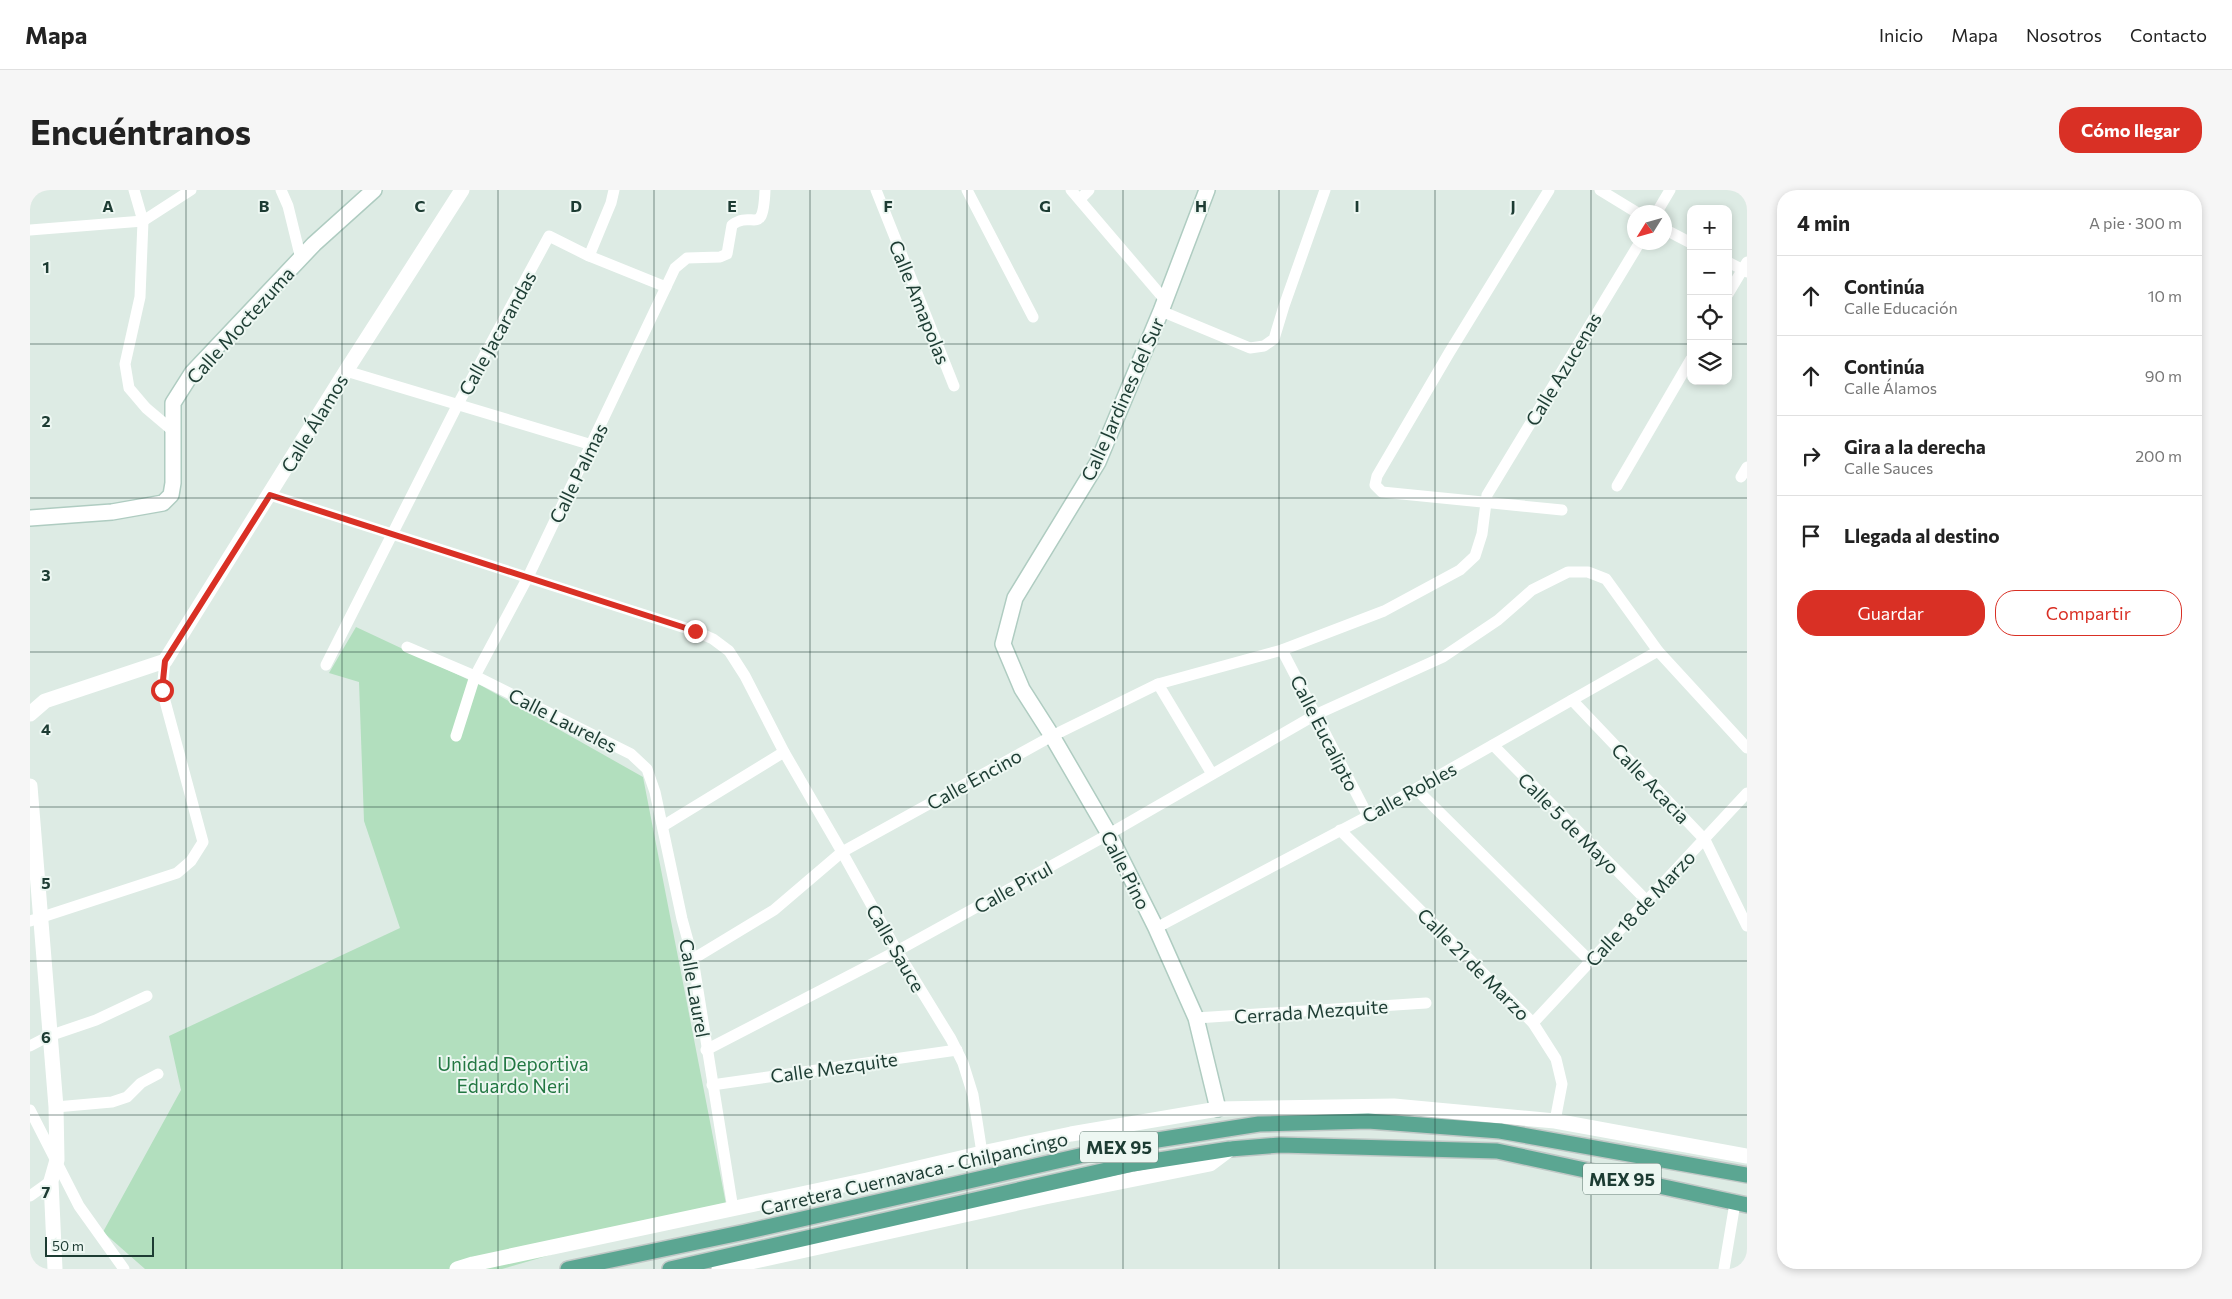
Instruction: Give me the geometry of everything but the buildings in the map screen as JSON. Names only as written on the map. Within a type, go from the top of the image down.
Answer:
[{"type":"main road","name":"Carretera Cuernavaca - Chilpancingo","points":[[568,1269],[745,1232],[1132,1144],[1259,1124],[1368,1121],[1500,1131],[1747,1175]]},
{"type":"main road","name":"MEX 95","points":[[670,1269],[1133,1164],[1230,1149],[1280,1145],[1497,1151],[1741,1204]]},
{"type":"street","points":[[134,190],[143,221],[140,297],[125,364],[129,388],[146,408],[172,430]]},
{"type":"street","points":[[30,230],[143,221],[191,190]]},
{"type":"street","points":[[281,190],[288,206],[301,259]]},
{"type":"street","name":"Calle Moctezuma","points":[[30,518],[112,512],[163,503],[171,495],[173,483],[173,403],[192,372],[301,259],[374,190]]},
{"type":"street","name":"Calle Álamos","points":[[165,661],[346,371],[462,190]]},
{"type":"street","points":[[614,190],[611,203],[589,256],[666,287]]},
{"type":"street","name":"Calle Palmas","points":[[456,736],[475,676],[528,577],[675,268],[687,258],[720,257],[727,254],[730,250],[732,224],[737,221],[756,220],[762,217],[765,190]]},
{"type":"street","name":"Calle Amapolas","points":[[876,190],[954,386]]},
{"type":"street","points":[[967,190],[1033,317]]},
{"type":"street","points":[[1071,190],[1163,306],[1250,348],[1264,346],[1274,339],[1325,190]]},
{"type":"street","points":[[1080,200],[1089,190]]},
{"type":"street","name":"Calle Jardines del Sur","points":[[1003,644],[1015,598],[1098,462],[1163,306],[1207,190]]},
{"type":"street","points":[[1549,190],[1449,353],[1377,476],[1375,485],[1382,492],[1486,499],[1562,510]]},
{"type":"street","points":[[1600,190],[1627,206]]},
{"type":"street","points":[[1662,205],[1670,190]]},
{"type":"street","points":[[1672,233],[1687,240]]},
{"type":"street","name":"Calle Jacarandas","points":[[326,665],[458,404],[549,236],[589,256]]},
{"type":"street","name":"Calle Azucenas","points":[[1486,499],[1635,250]]},
{"type":"street","points":[[1732,263],[1746,268],[1732,288]]},
{"type":"street","points":[[1617,486],[1687,366]]},
{"type":"street","points":[[346,371],[592,445]]},
{"type":"street","points":[[270,495],[528,577]]},
{"type":"street","name":"Calle Encino","points":[[692,959],[774,910],[842,852],[1052,736],[1158,684],[1282,650],[1384,611],[1460,570],[1475,556],[1482,534],[1486,499]]},
{"type":"street","name":"Calle Pirul","points":[[706,1050],[897,951],[1108,834],[1315,715],[1443,656],[1498,620],[1532,590],[1568,572],[1588,572],[1606,579],[1658,651],[1747,748]]},
{"type":"street","name":"Calle Sauce","points":[[528,577],[695,631],[713,639],[729,651],[745,676],[784,752],[897,951],[957,1050],[972,1094],[982,1153]]},
{"type":"street","name":"Calle Pino","points":[[1003,644],[1022,689],[1052,736],[1108,834],[1156,928],[1196,1018],[1218,1110]]},
{"type":"street","name":"Calle Laureles","points":[[407,647],[475,676],[631,754],[647,769]]},
{"type":"street","name":"Calle Eucalipto","points":[[1282,650],[1368,816]]},
{"type":"street","name":"Calle Robles","points":[[1156,928],[1368,816],[1658,651]]},
{"type":"street","points":[[30,714],[45,701],[165,661],[162,690],[203,842],[191,861],[177,873],[35,919]]},
{"type":"street","points":[[1158,684],[1212,774]]},
{"type":"street","name":"Calle Acacia","points":[[1572,700],[1705,840],[1747,926]]},
{"type":"street","name":"Calle 5 de Mayo","points":[[1492,745],[1646,900]]},
{"type":"street","points":[[663,826],[784,752]]},
{"type":"street","name":"Calle Laurel","points":[[647,769],[656,792],[692,959],[733,1209]]},
{"type":"street","points":[[30,786],[35,919],[56,1107],[57,1160],[51,1180],[55,1269]]},
{"type":"street","points":[[1416,789],[1590,961]]},
{"type":"street","name":"Calle 18 de Marzo","points":[[1533,1023],[1747,793]]},
{"type":"street","name":"Calle 21 de Marzo","points":[[1340,830],[1533,1023],[1556,1059],[1562,1084],[1556,1121]]},
{"type":"street","points":[[30,1046],[49,1036],[96,1020],[147,996]]},
{"type":"street","name":"Cerrada Mezquite","points":[[1196,1018],[1426,1003]]},
{"type":"street","name":"Calle Mezquite","points":[[712,1085],[957,1050]]},
{"type":"street","points":[[56,1107],[112,1102],[127,1097],[142,1083],[158,1074]]},
{"type":"street","points":[[457,1269],[1072,1134],[1218,1110],[1394,1106],[1556,1121],[1747,1156]]},
{"type":"street","points":[[30,1110],[79,1206],[124,1269]]},
{"type":"street","points":[[719,1269],[1036,1199],[1210,1164],[1230,1149]]},
{"type":"street","points":[[30,1196],[51,1180]]},
{"type":"street","points":[[1724,1269],[1741,1204]]},
{"type":"green space","name":"Unidad Deportiva Eduardo Neri","points":[[356,627],[482,686],[643,777],[726,1204],[502,1269],[145,1269],[103,1232],[181,1090],[169,1036],[400,928],[364,821],[359,682],[329,673]]},
{"type":"route","points":[[162,690],[165,661],[270,495],[695,631]]}]
